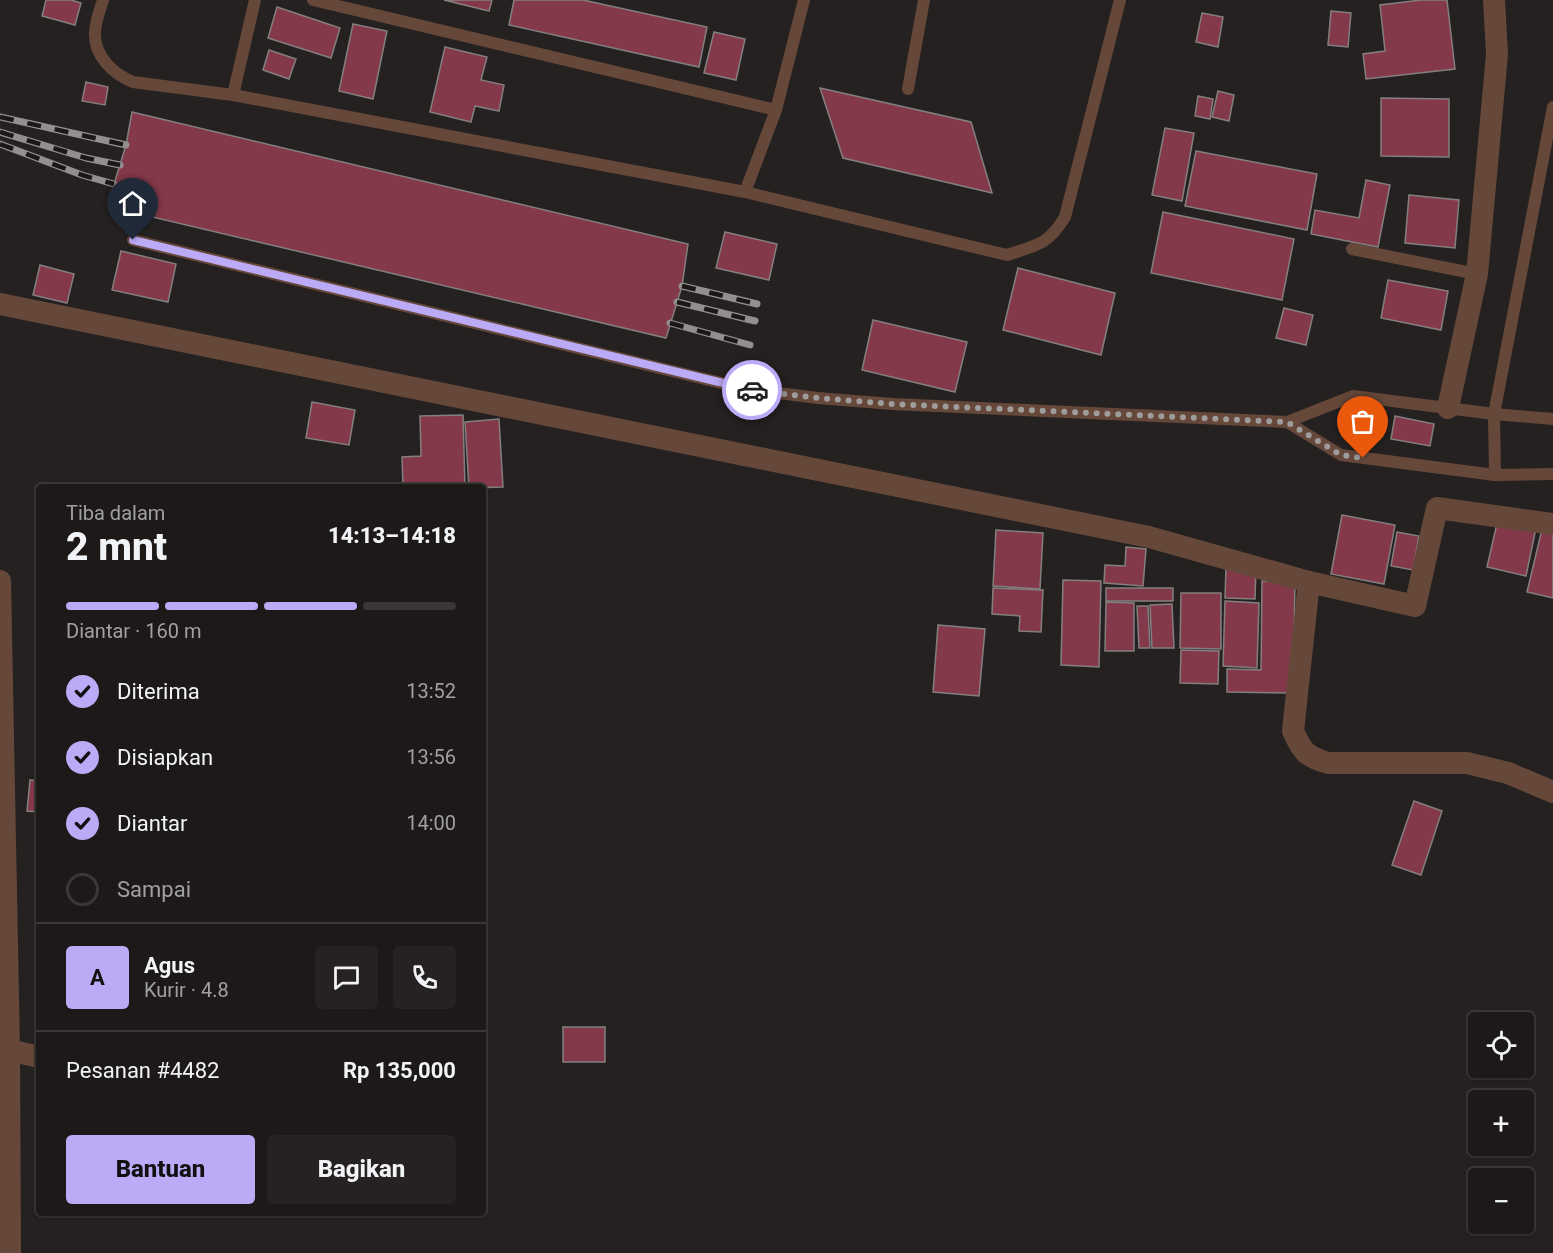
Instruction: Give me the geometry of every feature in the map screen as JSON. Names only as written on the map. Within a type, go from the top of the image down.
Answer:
[{"type":"street","points":[[1449,408],[1477,274],[1497,54],[1494,0]]},
{"type":"street","points":[[6,305],[1149,537],[1309,582],[1415,606],[1437,507],[1553,524]]},
{"type":"street","points":[[0,581],[9,1050],[10,1253]]},
{"type":"street","points":[[1309,582],[1293,731],[1300,748],[1312,759],[1328,762],[1467,763],[1508,773],[1552,790]]},
{"type":"street","points":[[9,1050],[36,1056]]},
{"type":"lane","points":[[103,0],[95,33],[99,54],[119,77],[133,82],[233,94],[745,192],[1007,255],[1036,246],[1050,238],[1065,217],[1120,0]]},
{"type":"lane","points":[[233,94],[255,0]]},
{"type":"lane","points":[[313,0],[776,110]]},
{"type":"lane","points":[[745,192],[776,110],[804,0]]},
{"type":"lane","points":[[908,90],[924,0]]},
{"type":"lane","points":[[1495,475],[1494,414],[1553,107]]},
{"type":"lane","points":[[133,240],[746,389],[893,404],[1287,422],[1353,396],[1553,419]]},
{"type":"lane","points":[[1352,249],[1477,274]]},
{"type":"lane","points":[[1287,422],[1341,455],[1495,475],[1553,474]]},
{"type":"building","points":[[46,0],[71,0],[81,3],[75,25],[42,16]]},
{"type":"building","points":[[444,0],[492,0],[489,11]]},
{"type":"building","points":[[514,0],[583,0],[707,27],[699,67],[509,25]]},
{"type":"building","points":[[1421,0],[1447,0],[1455,69],[1366,79],[1363,54],[1385,51],[1380,5]]},
{"type":"building","points":[[277,7],[340,28],[331,58],[268,38]]},
{"type":"building","points":[[1331,11],[1351,13],[1348,47],[1328,45]]},
{"type":"building","points":[[1202,13],[1223,17],[1218,47],[1196,42]]},
{"type":"building","points":[[353,24],[387,31],[373,99],[339,91]]},
{"type":"building","points":[[714,32],[745,39],[736,80],[704,73]]},
{"type":"building","points":[[445,47],[487,57],[481,80],[504,85],[499,111],[475,106],[471,122],[430,112]]},
{"type":"building","points":[[269,50],[296,59],[289,79],[263,70]]},
{"type":"building","points":[[86,82],[108,87],[105,105],[82,101]]},
{"type":"building","points":[[820,88],[971,122],[992,193],[843,158]]},
{"type":"building","points":[[1218,91],[1234,95],[1229,121],[1212,117]]},
{"type":"building","points":[[1198,96],[1213,99],[1210,119],[1195,116]]},
{"type":"building","points":[[1381,98],[1449,99],[1449,157],[1381,156]]},
{"type":"building","points":[[132,112],[688,244],[682,286],[666,338],[110,207]]},
{"type":"building","points":[[1165,128],[1194,133],[1182,201],[1152,195]]},
{"type":"building","points":[[1196,151],[1317,174],[1307,230],[1185,206]]},
{"type":"building","points":[[1366,180],[1390,185],[1378,247],[1311,234],[1315,210],[1359,218]]},
{"type":"building","points":[[1409,195],[1459,200],[1455,248],[1405,243]]},
{"type":"building","points":[[1163,212],[1294,239],[1282,300],[1151,273]]},
{"type":"building","points":[[725,232],[777,244],[769,280],[716,268]]},
{"type":"building","points":[[121,251],[176,264],[168,302],[112,290]]},
{"type":"building","points":[[40,265],[74,274],[67,303],[33,295]]},
{"type":"building","points":[[1018,268],[1115,293],[1101,355],[1003,330]]},
{"type":"building","points":[[1388,280],[1448,291],[1441,330],[1381,318]]},
{"type":"building","points":[[1284,308],[1313,315],[1306,345],[1276,338]]},
{"type":"building","points":[[873,320],[967,342],[955,392],[862,370]]},
{"type":"building","points":[[312,402],[355,410],[349,445],[306,438]]},
{"type":"building","points":[[463,415],[465,484],[403,484],[402,457],[421,456],[420,416]]},
{"type":"building","points":[[1395,416],[1434,424],[1430,446],[1391,439]]},
{"type":"building","points":[[499,419],[503,487],[486,488],[486,484],[469,484],[465,422]]},
{"type":"building","points":[[1342,515],[1395,525],[1384,584],[1331,574]]},
{"type":"building","points":[[1498,519],[1536,528],[1526,576],[1487,567]]},
{"type":"building","points":[[1543,525],[1553,527],[1553,598],[1527,592]]},
{"type":"building","points":[[996,530],[1043,533],[1040,589],[993,586]]},
{"type":"building","points":[[1397,532],[1419,536],[1413,570],[1391,566]]},
{"type":"building","points":[[1126,547],[1146,549],[1143,586],[1104,583],[1105,565],[1125,566]]},
{"type":"building","points":[[1226,567],[1256,569],[1255,599],[1225,598]]},
{"type":"building","points":[[1063,580],[1101,581],[1099,667],[1061,665]]},
{"type":"building","points":[[1262,581],[1295,582],[1293,693],[1227,692],[1227,669],[1261,670]]},
{"type":"building","points":[[993,588],[1043,590],[1041,632],[1019,631],[1020,616],[992,614]]},
{"type":"building","points":[[1106,588],[1173,588],[1173,601],[1106,601]]},
{"type":"building","points":[[1181,593],[1221,593],[1221,649],[1180,648]]},
{"type":"building","points":[[1225,601],[1259,603],[1257,668],[1223,666]]},
{"type":"building","points":[[1106,602],[1134,603],[1134,651],[1105,651]]},
{"type":"building","points":[[1172,604],[1174,648],[1152,648],[1150,605]]},
{"type":"building","points":[[1137,606],[1148,606],[1150,648],[1139,648]]},
{"type":"building","points":[[938,625],[985,629],[979,696],[933,692]]},
{"type":"building","points":[[1181,650],[1219,651],[1218,684],[1180,683]]},
{"type":"building","points":[[30,780],[36,781],[36,812],[27,811]]},
{"type":"building","points":[[1414,801],[1442,811],[1421,875],[1392,865]]},
{"type":"building","points":[[563,1027],[605,1027],[605,1062],[563,1062]]},
{"type":"railway","points":[[0,117],[126,145]]},
{"type":"railway","points":[[0,132],[86,158],[120,165]]},
{"type":"railway","points":[[0,144],[82,175],[114,184]]},
{"type":"railway","points":[[682,286],[757,304]]},
{"type":"railway","points":[[677,302],[755,321]]},
{"type":"railway","points":[[670,323],[750,345]]},
{"type":"way so far","points":[[752,390],[893,404],[1287,422],[1341,455],[1363,458]]},
{"type":"route","points":[[133,240],[752,390]]}]
